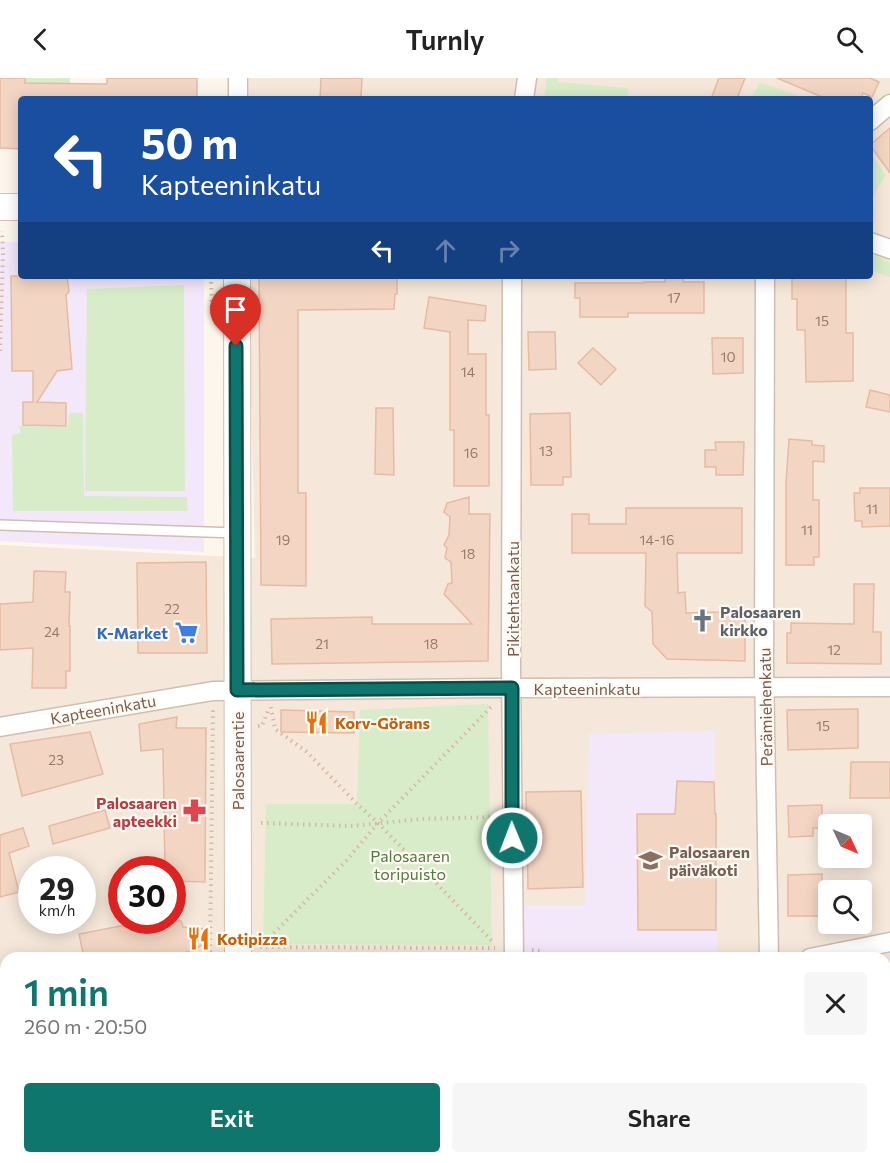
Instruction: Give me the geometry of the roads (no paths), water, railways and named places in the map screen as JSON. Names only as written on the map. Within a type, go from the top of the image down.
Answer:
[{"type":"main road","points":[[1,219],[18,209]]},
{"type":"main road","name":"Palosaarentie","points":[[237,279],[238,952]]},
{"type":"street","points":[[238,78],[238,96]]},
{"type":"street","points":[[524,96],[526,78]]},
{"type":"street","points":[[873,119],[890,104]]},
{"type":"street","points":[[873,243],[890,249]]},
{"type":"street","name":"Pikitehtaankatu","points":[[512,279],[514,951]]},
{"type":"street","name":"Perämiehenkatu","points":[[765,279],[764,687],[769,952]]},
{"type":"street","name":"Kapteeninkatu","points":[[0,727],[213,691],[890,687]]},
{"type":"street","points":[[840,952],[890,942]]},
{"type":"lane","points":[[0,525],[236,533]]},
{"type":"place","name":"Palosaaren kirkko","points":[[702,620]]},
{"type":"place","name":"K-Market","points":[[186,632]]},
{"type":"place","name":"Korv-Görans","points":[[317,722]]},
{"type":"place","name":"Palosaaren apteekki","points":[[195,811]]},
{"type":"place","name":"Palosaaren päiväkoti","points":[[651,860]]},
{"type":"place","name":"Kotipizza","points":[[199,938]]},
{"type":"park label","name":"Palosaaren toripuisto","points":[[410,864]]}]
